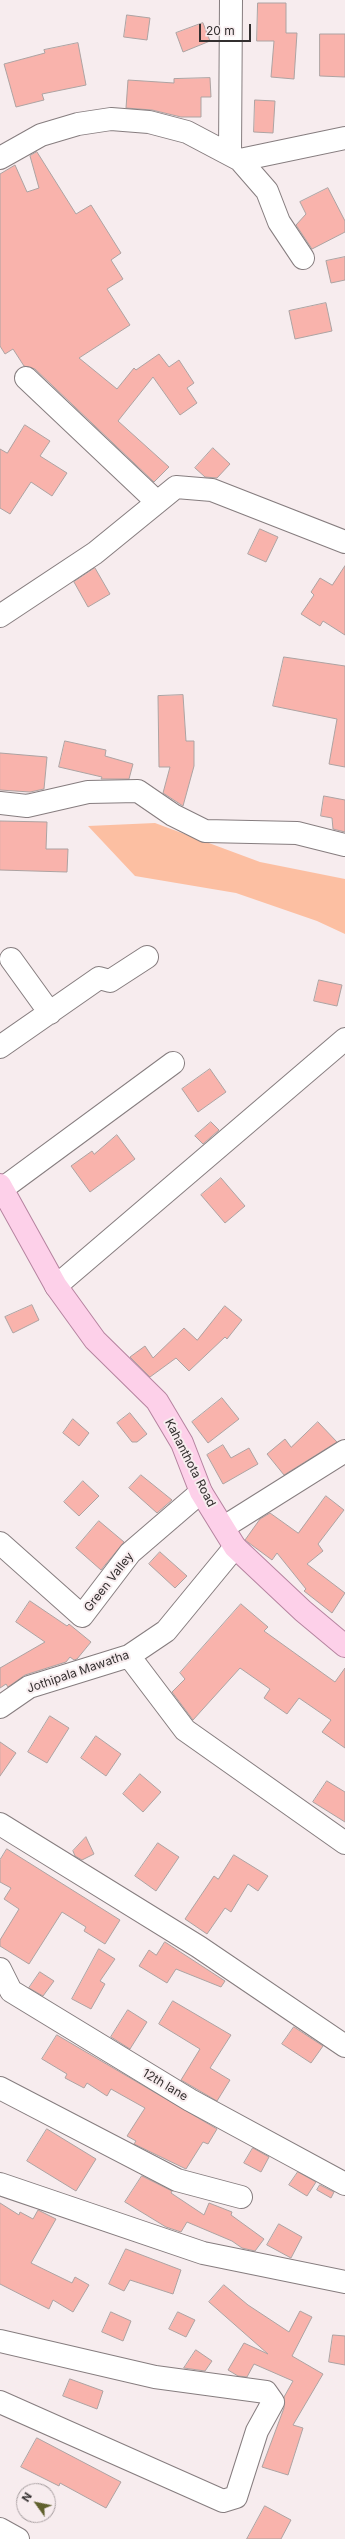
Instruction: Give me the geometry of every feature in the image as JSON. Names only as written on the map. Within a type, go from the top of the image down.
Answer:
[{"type":"main road","name":"Kahanthota Road","points":[[1,1187],[56,1286],[95,1340],[157,1401],[182,1443],[201,1492],[235,1547],[303,1611],[345,1646]]},
{"type":"street","points":[[231,0],[235,157]]},
{"type":"street","points":[[0,158],[41,135],[78,124],[111,119],[149,122],[187,132],[235,157],[267,191],[279,222],[303,258]]},
{"type":"street","points":[[235,157],[345,138]]},
{"type":"street","points":[[26,378],[156,501]]},
{"type":"street","points":[[0,616],[95,553],[156,501],[176,487],[212,490],[345,542]]},
{"type":"street","points":[[0,802],[27,806],[88,792],[138,791],[173,815],[205,831],[298,832],[345,845]]},
{"type":"street","points":[[0,1046],[99,978],[110,980],[147,957]]},
{"type":"street","points":[[12,959],[50,1013]]},
{"type":"street","points":[[56,1286],[345,1039]]},
{"type":"street","points":[[1,1187],[173,1063]]},
{"type":"street","points":[[224,1527],[345,1451]]},
{"type":"street","name":"Green Valley","points":[[0,1543],[82,1616],[130,1553],[201,1492]]},
{"type":"street","name":"Jothipala Mawatha","points":[[0,1707],[29,1687],[130,1656],[166,1631],[235,1547]]},
{"type":"street","points":[[130,1656],[184,1730],[345,1843]]},
{"type":"street","points":[[0,1824],[199,1947],[345,2046]]},
{"type":"street","name":"12th lane","points":[[0,1969],[11,1991],[190,2100],[345,2184]]},
{"type":"street","points":[[0,2088],[177,2180],[241,2197]]},
{"type":"street","points":[[0,2184],[203,2253],[345,2282]]},
{"type":"street","points":[[0,2341],[155,2377],[266,2392],[273,2402],[257,2431],[236,2497],[223,2501],[0,2402]]},
{"type":"street","points":[[0,2529],[18,2539]]},
{"type":"shaded area","points":[[155,823],[260,862],[345,879],[345,934],[317,921],[236,893],[135,876],[88,826]]},
{"type":"building","points":[[258,3],[286,3],[286,33],[297,33],[294,79],[271,77],[274,41],[257,41]]},
{"type":"building","points":[[127,15],[150,18],[147,40],[124,37]]},
{"type":"building","points":[[203,23],[210,41],[183,52],[176,33]]},
{"type":"building","points":[[320,34],[345,34],[345,77],[320,76]]},
{"type":"building","points":[[78,43],[86,85],[42,94],[44,100],[16,107],[4,64],[45,53],[44,50]]},
{"type":"building","points":[[210,78],[211,97],[201,97],[201,117],[181,117],[152,110],[126,108],[128,80],[174,83],[174,79]]},
{"type":"building","points":[[255,100],[275,101],[273,133],[254,132]]},
{"type":"building","points":[[37,152],[76,214],[91,205],[121,253],[111,260],[123,279],[107,289],[130,325],[79,358],[117,389],[134,368],[136,370],[159,354],[169,367],[179,360],[194,383],[187,388],[197,403],[180,415],[153,377],[118,421],[169,467],[154,482],[35,369],[24,366],[13,349],[5,354],[0,346],[0,174],[15,165],[27,192],[39,188],[30,156]]},
{"type":"building","points":[[328,188],[345,221],[345,232],[312,249],[296,225],[306,214],[300,202]]},
{"type":"building","points":[[345,257],[345,280],[331,283],[326,261]]},
{"type":"building","points":[[326,303],[332,331],[295,339],[289,311]]},
{"type":"building","points":[[25,425],[50,441],[40,456],[67,473],[52,496],[31,482],[10,514],[0,508],[0,449],[7,453]]},
{"type":"building","points":[[213,448],[230,464],[217,478],[205,477],[195,468]]},
{"type":"building","points":[[260,529],[278,537],[266,562],[248,554]]},
{"type":"building","points":[[345,566],[345,635],[323,621],[320,626],[301,614],[314,595],[311,592],[320,578],[332,585]]},
{"type":"building","points":[[95,568],[110,594],[88,607],[74,582]]},
{"type":"building","points":[[284,657],[345,666],[345,767],[329,764],[337,719],[273,706]]},
{"type":"building","points":[[183,695],[186,741],[194,741],[194,766],[183,806],[163,793],[170,767],[159,767],[158,696]]},
{"type":"building","points":[[65,741],[106,750],[105,756],[133,764],[129,779],[101,779],[102,777],[59,767]]},
{"type":"building","points":[[0,753],[47,757],[44,789],[30,792],[0,790]]},
{"type":"building","points":[[324,796],[345,800],[345,832],[333,829],[332,818],[321,816]]},
{"type":"building","points":[[0,821],[47,822],[46,849],[68,849],[67,872],[0,870]]},
{"type":"building","points":[[319,980],[342,985],[337,1006],[314,1001]]},
{"type":"building","points":[[210,1069],[226,1092],[198,1112],[182,1089]]},
{"type":"building","points":[[211,1122],[219,1130],[203,1144],[195,1136]]},
{"type":"building","points":[[117,1135],[135,1159],[90,1192],[71,1166],[92,1151],[94,1154]]},
{"type":"building","points":[[221,1178],[245,1206],[225,1223],[201,1195]]},
{"type":"building","points":[[32,1305],[39,1320],[13,1333],[5,1317]]},
{"type":"building","points":[[225,1306],[242,1320],[227,1339],[225,1337],[189,1371],[176,1358],[150,1377],[130,1357],[145,1346],[153,1358],[184,1328],[197,1340]]},
{"type":"building","points":[[222,1398],[239,1419],[208,1443],[192,1422]]},
{"type":"building","points":[[130,1413],[147,1434],[137,1442],[132,1442],[117,1423]]},
{"type":"building","points":[[73,1419],[89,1433],[79,1446],[63,1433]]},
{"type":"building","points":[[318,1422],[337,1442],[284,1475],[267,1454],[285,1439],[291,1447]]},
{"type":"building","points":[[223,1445],[231,1458],[249,1448],[258,1464],[223,1484],[207,1455]]},
{"type":"building","points":[[141,1475],[172,1500],[157,1513],[129,1488]]},
{"type":"building","points":[[83,1481],[99,1496],[79,1516],[64,1502]]},
{"type":"building","points":[[326,1496],[344,1510],[318,1544],[323,1551],[307,1564],[345,1593],[332,1613],[304,1591],[306,1589],[277,1553],[272,1560],[245,1540],[260,1519],[270,1513],[298,1533]]},
{"type":"building","points":[[99,1521],[124,1542],[101,1570],[76,1548]]},
{"type":"building","points":[[160,1552],[187,1576],[175,1588],[149,1564]]},
{"type":"building","points":[[30,1601],[67,1626],[69,1624],[91,1642],[77,1659],[74,1660],[70,1657],[66,1662],[25,1675],[8,1687],[6,1684],[0,1688],[0,1668],[45,1642],[16,1622]]},
{"type":"building","points":[[241,1604],[268,1627],[264,1631],[335,1682],[345,1668],[345,1748],[322,1732],[331,1720],[299,1698],[287,1714],[264,1698],[270,1689],[240,1668],[193,1720],[172,1692],[185,1679],[180,1673]]},
{"type":"building","points":[[50,1716],[69,1728],[47,1763],[28,1752]]},
{"type":"building","points":[[96,1736],[121,1754],[106,1776],[81,1758]]},
{"type":"building","points":[[0,1742],[16,1753],[0,1776]]},
{"type":"building","points":[[140,1774],[161,1792],[143,1812],[123,1794]]},
{"type":"building","points":[[327,1781],[345,1792],[345,1822],[313,1802]]},
{"type":"building","points":[[86,1837],[94,1854],[82,1860],[75,1856],[73,1851]]},
{"type":"building","points":[[158,1843],[179,1857],[156,1891],[135,1876]]},
{"type":"building","points":[[7,1849],[120,1920],[105,1944],[84,1931],[86,1927],[62,1912],[29,1964],[0,1946],[0,1940],[19,1909],[4,1899],[11,1888],[0,1882],[0,1860]]},
{"type":"building","points":[[234,1855],[268,1876],[258,1891],[248,1884],[231,1912],[225,1908],[207,1934],[185,1919],[214,1876],[218,1879]]},
{"type":"building","points":[[165,1942],[225,1981],[221,1987],[176,1969],[167,1983],[139,1966],[149,1950],[156,1955]]},
{"type":"building","points":[[99,1949],[115,1959],[100,1981],[105,1984],[91,2009],[72,1999]]},
{"type":"building","points":[[40,1972],[54,1981],[43,1996],[29,1988]]},
{"type":"building","points":[[173,2001],[231,2035],[210,2068],[230,2080],[217,2101],[181,2080],[200,2049],[159,2024]]},
{"type":"building","points":[[128,2010],[147,2022],[130,2049],[111,2037]]},
{"type":"building","points":[[294,2027],[323,2046],[311,2063],[282,2044]]},
{"type":"building","points":[[57,2035],[217,2129],[208,2144],[203,2142],[186,2169],[134,2144],[136,2141],[127,2136],[145,2108],[111,2089],[107,2096],[87,2083],[84,2088],[65,2078],[67,2074],[42,2059]]},
{"type":"building","points":[[47,2129],[96,2159],[76,2191],[27,2161]]},
{"type":"building","points":[[253,2148],[269,2157],[261,2172],[244,2163]]},
{"type":"building","points":[[298,2172],[316,2182],[307,2196],[289,2185]]},
{"type":"building","points":[[142,2176],[172,2191],[171,2193],[204,2215],[209,2203],[232,2212],[231,2215],[264,2239],[255,2251],[242,2248],[232,2241],[187,2222],[181,2232],[166,2227],[125,2202]]},
{"type":"building","points":[[320,2185],[334,2192],[331,2198],[317,2190]]},
{"type":"building","points":[[0,2203],[19,2215],[20,2212],[33,2219],[38,2210],[56,2219],[31,2263],[72,2283],[75,2277],[89,2285],[73,2312],[53,2300],[49,2309],[0,2284]]},
{"type":"building","points":[[279,2224],[302,2237],[291,2258],[267,2245]]},
{"type":"building","points":[[126,2249],[181,2270],[173,2294],[130,2280],[124,2291],[109,2284]]},
{"type":"building","points":[[224,2285],[248,2305],[289,2332],[300,2311],[312,2317],[292,2356],[323,2374],[293,2425],[303,2428],[288,2475],[262,2467],[284,2408],[284,2397],[293,2381],[254,2364],[247,2377],[238,2376],[228,2370],[244,2343],[268,2354],[209,2302]]},
{"type":"building","points":[[111,2312],[131,2321],[123,2341],[102,2332]]},
{"type":"building","points":[[178,2312],[195,2320],[186,2337],[169,2329]]},
{"type":"building","points":[[333,2335],[345,2336],[345,2365],[329,2362]]},
{"type":"building","points":[[196,2350],[212,2361],[205,2371],[184,2368]]},
{"type":"building","points":[[70,2379],[103,2391],[97,2409],[63,2396]]},
{"type":"building","points":[[37,2438],[121,2482],[106,2508],[60,2483],[59,2486],[56,2483],[53,2483],[21,2467]]},
{"type":"building","points":[[265,2506],[291,2520],[281,2539],[247,2539]]}]
